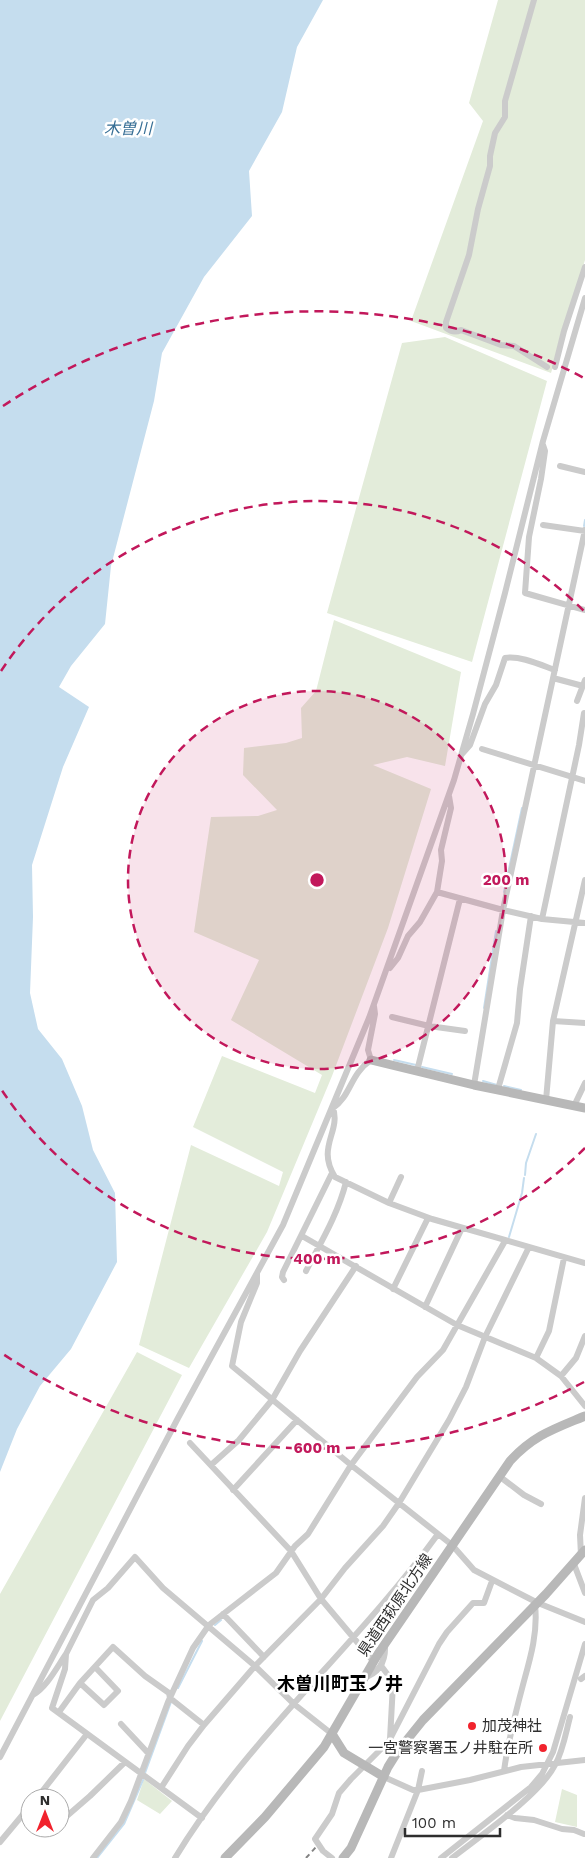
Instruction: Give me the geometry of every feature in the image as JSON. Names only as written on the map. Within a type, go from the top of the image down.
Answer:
[{"type":"street","points":[[534,0],[505,101],[504,117],[495,133],[490,166],[478,208],[469,255],[446,322],[446,328],[456,332],[461,330],[501,345],[514,346],[547,367]]},
{"type":"street","points":[[555,367],[564,331],[585,267]]},
{"type":"street","points":[[0,1757],[178,1418],[283,1225],[333,1108],[374,1005],[426,862],[462,754],[503,602],[543,441],[585,298]]},
{"type":"street","points":[[543,441],[545,451],[529,537],[525,593],[585,610]]},
{"type":"street","points":[[560,466],[585,472]]},
{"type":"street","points":[[474,1086],[503,910],[585,531],[543,525]]},
{"type":"street","points":[[462,754],[470,746],[485,704],[496,685],[506,658],[510,657],[534,662],[554,670]]},
{"type":"street","points":[[553,678],[584,684],[577,701]]},
{"type":"street","points":[[542,919],[584,713]]},
{"type":"street","points":[[482,749],[585,781]]},
{"type":"street","points":[[385,974],[398,958],[408,936],[420,922],[437,892],[442,861],[441,850],[450,808],[448,794]]},
{"type":"street","points":[[546,1100],[553,1022],[585,880]]},
{"type":"street","points":[[437,892],[542,919],[585,923]]},
{"type":"street","points":[[417,1072],[460,899]]},
{"type":"street","points":[[498,1089],[517,1023],[520,988],[531,916]]},
{"type":"street","points":[[371,1060],[368,1050],[375,1014],[374,1005]]},
{"type":"street","points":[[392,1017],[429,1026],[465,1031]]},
{"type":"street","points":[[553,1022],[585,1023]]},
{"type":"street","points":[[371,1060],[474,1086],[498,1089],[585,1108]]},
{"type":"street","points":[[333,1108],[340,1103],[358,1070],[371,1060]]},
{"type":"street","points":[[574,1106],[585,1083]]},
{"type":"street","points":[[333,1108],[336,1116],[327,1154],[332,1173],[335,1177],[390,1203],[428,1218],[585,1263]]},
{"type":"street","points":[[284,1280],[282,1277],[283,1272],[332,1173]]},
{"type":"street","points":[[390,1203],[401,1177]]},
{"type":"street","points":[[306,1271],[338,1206],[346,1182]]},
{"type":"street","points":[[393,1289],[428,1218]]},
{"type":"street","points":[[425,1307],[462,1228]]},
{"type":"street","points":[[302,1236],[457,1325],[536,1358],[562,1376],[585,1406]]},
{"type":"street","points":[[92,1858],[122,1822],[170,1698],[193,1648],[209,1625],[276,1573],[291,1551],[308,1534],[351,1465],[417,1377],[443,1350],[505,1241]]},
{"type":"street","points":[[161,1788],[204,1725],[255,1666],[321,1599],[344,1568],[382,1526],[399,1503],[454,1412],[466,1387],[485,1337],[529,1247]]},
{"type":"street","points":[[536,1358],[549,1331],[564,1258]]},
{"type":"street","points":[[211,1465],[239,1440],[272,1400],[300,1351],[356,1266]]},
{"type":"street","points":[[257,1273],[257,1282],[244,1313],[232,1366],[351,1465],[452,1545],[474,1570],[537,1604],[585,1622]]},
{"type":"street","points":[[562,1376],[576,1358],[585,1336]]},
{"type":"street","name":"県道西萩原北方線","points":[[225,1858],[247,1837],[315,1759],[332,1734],[373,1661],[499,1476],[532,1440],[585,1416]]},
{"type":"street","points":[[233,1490],[297,1420]]},
{"type":"street","points":[[190,1443],[291,1551],[321,1599],[373,1661]]},
{"type":"street","points":[[499,1476],[524,1495],[541,1504]]},
{"type":"street","points":[[343,1858],[351,1848],[398,1751],[422,1720],[537,1604],[583,1553],[580,1535],[585,1498]]},
{"type":"street","points":[[175,1858],[222,1790],[294,1704],[402,1582],[438,1534]]},
{"type":"street","points":[[32,1695],[36,1694],[41,1688],[66,1654],[93,1600],[108,1588],[135,1557],[163,1588],[209,1625],[294,1704],[332,1734],[344,1753],[384,1778],[413,1790],[418,1790],[470,1780],[521,1767],[585,1760]]},
{"type":"street","points":[[574,1564],[585,1592]]},
{"type":"street","points":[[332,1858],[323,1851],[315,1839],[332,1814],[339,1793],[390,1741],[439,1644],[447,1632],[473,1603],[484,1603],[492,1581]]},
{"type":"street","points":[[504,1771],[514,1720],[532,1651],[537,1604]]},
{"type":"street","points":[[222,1614],[264,1657]]},
{"type":"street","points":[[363,1678],[373,1675],[382,1667],[386,1651],[385,1643]]},
{"type":"street","points":[[441,1858],[531,1787],[547,1765],[555,1746],[585,1644]]},
{"type":"street","points":[[59,1712],[80,1683],[113,1647],[145,1676],[169,1693],[170,1698],[204,1725]]},
{"type":"street","points":[[66,1654],[65,1668],[52,1708],[124,1763],[202,1818]]},
{"type":"street","points":[[80,1683],[104,1705],[118,1691],[95,1667]]},
{"type":"street","points":[[382,1667],[392,1679],[393,1684],[390,1741]]},
{"type":"street","points":[[452,1858],[507,1814],[545,1780],[556,1764],[570,1717]]},
{"type":"street","points":[[121,1724],[148,1753]]},
{"type":"street","points":[[44,1788],[87,1734]]},
{"type":"street","points":[[70,1813],[109,1779],[124,1763]]},
{"type":"street","points":[[391,1858],[418,1790],[422,1771]]},
{"type":"street","points":[[507,1814],[515,1818],[534,1820],[584,1834]]},
{"type":"street","points":[[0,1842],[20,1818]]},
{"type":"green space","points":[[498,0],[585,0],[585,260],[551,373],[411,321],[483,121],[469,103]]},
{"type":"green space","points":[[445,337],[547,381],[472,662],[327,613],[402,343]]},
{"type":"green space","points":[[334,620],[461,672],[445,766],[407,757],[373,765],[431,789],[388,928],[332,1076],[267,1232],[189,1368],[139,1345],[191,1145],[279,1186],[283,1172],[193,1127],[222,1056],[315,1093],[322,1075],[231,1020],[259,960],[194,932],[211,817],[258,816],[277,810],[243,775],[244,748],[286,743],[302,738],[301,708],[316,691]]},
{"type":"green space","points":[[137,1352],[182,1375],[0,1721],[0,1594]]},
{"type":"green space","points":[[144,1779],[172,1801],[160,1814],[137,1800]]},
{"type":"green space","points":[[562,1789],[577,1795],[577,1827],[555,1822]]},
{"type":"water","name":"木曽川","points":[[0,0],[323,0],[297,47],[282,112],[249,171],[252,216],[204,277],[162,353],[154,401],[111,566],[105,624],[71,666],[59,687],[89,707],[63,767],[32,865],[33,917],[30,993],[38,1029],[62,1059],[82,1106],[93,1150],[115,1193],[117,1262],[71,1349],[40,1386],[17,1429],[0,1472]]},
{"type":"waterway","points":[[584,526],[585,520]]},
{"type":"waterway","points":[[504,892],[522,808]]},
{"type":"waterway","points":[[484,1008],[496,931]]},
{"type":"waterway","points":[[394,1060],[416,1065]]},
{"type":"waterway","points":[[422,1067],[452,1074]]},
{"type":"waterway","points":[[483,1081],[497,1085]]},
{"type":"waterway","points":[[504,1086],[521,1090]]},
{"type":"waterway","points":[[525,1175],[526,1163],[536,1134]]},
{"type":"waterway","points":[[509,1237],[522,1193],[524,1178]]},
{"type":"waterway","points":[[215,1625],[221,1620]]},
{"type":"waterway","points":[[178,1688],[202,1641]]},
{"type":"waterway","points":[[145,1773],[171,1702]]},
{"type":"waterway","points":[[97,1858],[124,1824],[143,1780]]},
{"type":"railway","points":[[306,1858],[316,1847]]},
{"type":"place","name":"加茂神社","points":[[472,1726]]},
{"type":"place","name":"一宮警察署玉ノ井駐在所","points":[[543,1748]]},
{"type":"district","name":"木曽川町玉ノ井","points":[[340,1683]]}]
